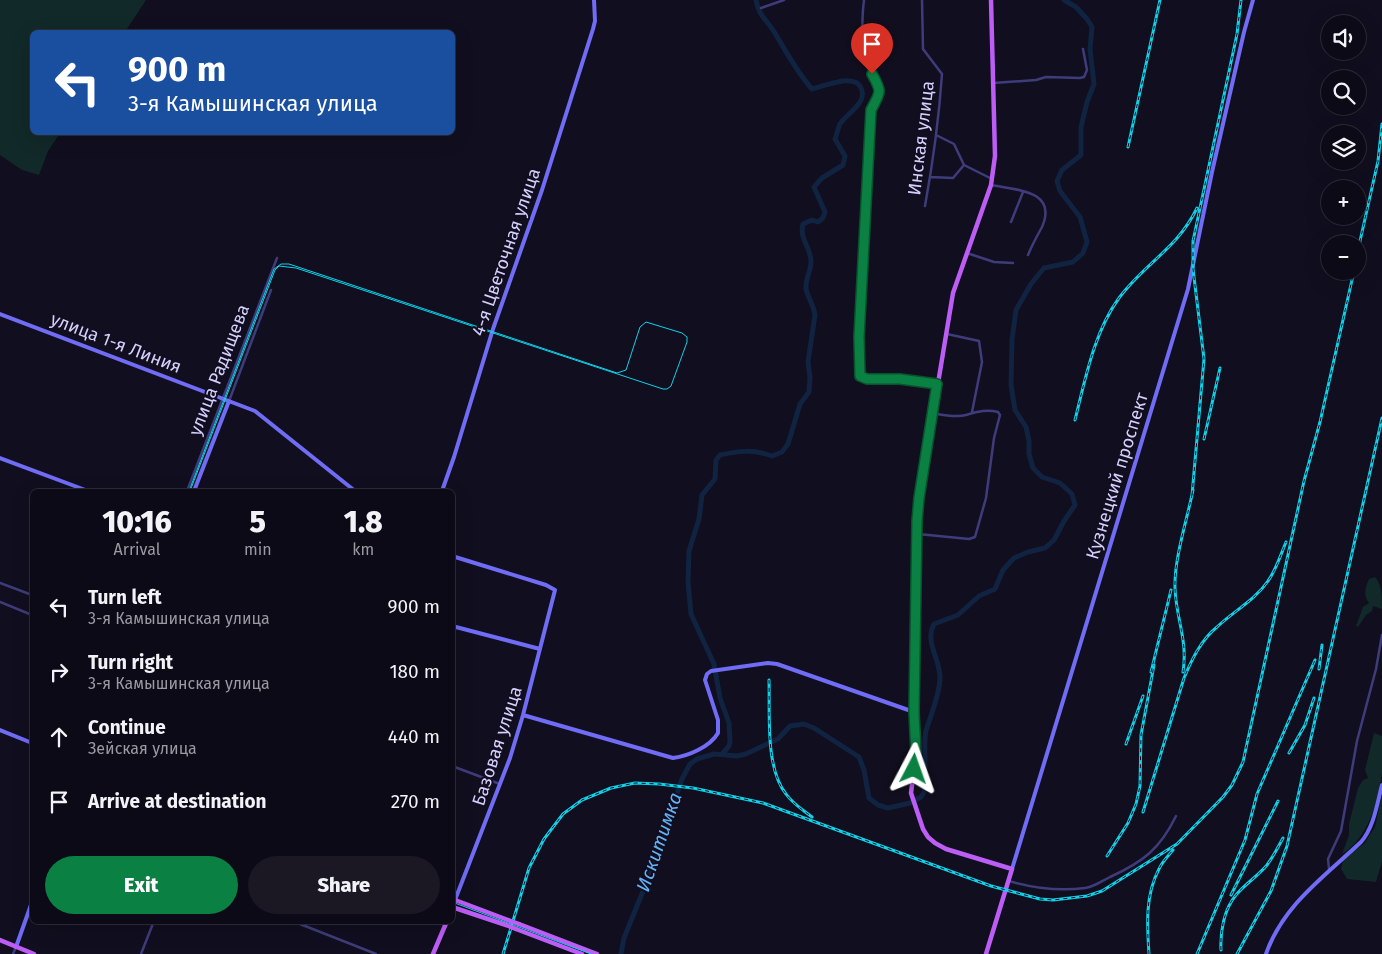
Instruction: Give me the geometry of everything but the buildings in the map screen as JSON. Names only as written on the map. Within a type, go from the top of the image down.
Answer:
[{"type":"main road","points":[[991,0],[995,156],[992,179],[953,293],[919,498],[914,712],[916,753],[911,793],[922,829],[935,843],[946,849],[1012,870]]},
{"type":"main road","name":"Кузнецкий проспект","points":[[986,954],[1012,870]]},
{"type":"main road","points":[[455,900],[507,923],[516,929],[582,954]]},
{"type":"main road","points":[[455,908],[507,923],[518,924],[597,954]]},
{"type":"main road","points":[[434,954],[445,924]]},
{"type":"main road","points":[[0,940],[34,954]]},
{"type":"street","name":"4-я Цветочная улица","points":[[443,489],[493,329],[545,181],[595,21],[594,0]]},
{"type":"street","points":[[760,8],[784,0]]},
{"type":"street","points":[[864,0],[866,63],[880,91],[880,95],[871,110],[859,337],[860,376],[867,379],[900,379],[937,384]]},
{"type":"street","name":"Инская улица","points":[[922,0],[923,49],[942,74],[936,135],[925,206]]},
{"type":"street","name":"Кузнецкий проспект","points":[[1012,870],[1188,289],[1212,172],[1253,0]]},
{"type":"street","points":[[993,82],[1036,80],[1046,77],[1080,78],[1087,72],[1083,49]]},
{"type":"street","points":[[936,135],[954,144],[964,165],[992,179]]},
{"type":"street","points":[[930,177],[953,178],[964,165]]},
{"type":"street","points":[[991,185],[1040,197],[1045,204],[1046,214],[1042,227],[1028,255]]},
{"type":"street","points":[[1011,222],[1023,192]]},
{"type":"street","points":[[967,253],[994,262],[1013,263]]},
{"type":"street","name":"улица Радищева","points":[[188,489],[277,258]]},
{"type":"street","points":[[271,290],[229,401],[255,411],[352,489]]},
{"type":"street","name":"улица 1-я Линия","points":[[0,314],[229,401]]},
{"type":"street","points":[[946,334],[979,341],[982,362],[972,412]]},
{"type":"street","name":"улица Радищева","points":[[195,489],[229,401]]},
{"type":"street","points":[[917,534],[969,539],[975,537],[986,498],[994,438],[1000,415],[998,412],[982,410],[965,415],[952,416],[933,413]]},
{"type":"street","points":[[0,458],[83,489]]},
{"type":"street","name":"Базовая улица","points":[[455,557],[546,585],[555,590],[523,715],[500,784],[455,897]]},
{"type":"street","points":[[0,583],[30,595]]},
{"type":"street","points":[[0,602],[30,614]]},
{"type":"street","points":[[455,627],[540,649]]},
{"type":"street","points":[[1329,869],[1328,859],[1341,831],[1357,740],[1376,669],[1382,635]]},
{"type":"street","points":[[523,715],[673,758],[684,756],[710,742],[718,733],[718,720],[705,680],[706,676],[712,671],[768,663],[777,664],[914,712]]},
{"type":"street","points":[[0,730],[30,741]]},
{"type":"street","points":[[455,767],[500,784]]},
{"type":"street","points":[[1266,954],[1276,932],[1290,910],[1329,869],[1357,846],[1367,835],[1374,817],[1382,785]]},
{"type":"street","points":[[1009,881],[1027,886],[1064,889],[1088,888],[1134,866],[1153,850],[1167,834],[1176,816]]},
{"type":"street","points":[[13,954],[30,908]]},
{"type":"street","points":[[141,954],[153,924]]},
{"type":"street","points":[[300,924],[376,954]]},
{"type":"green space","points":[[0,0],[146,0],[126,30],[30,30],[30,135],[59,135],[48,151],[39,175],[22,170],[0,155]]},
{"type":"green space","points":[[1375,577],[1382,596],[1382,609],[1373,606],[1372,611],[1366,615],[1358,627],[1356,626],[1363,607],[1369,603],[1365,594],[1366,585],[1369,579]]},
{"type":"green space","points":[[1374,733],[1382,736],[1382,772],[1378,795],[1371,818],[1359,839],[1342,854],[1349,835],[1349,824],[1358,788],[1363,780],[1368,778],[1365,770]]},
{"type":"green space","points":[[1382,795],[1382,861],[1376,882],[1347,879],[1341,869],[1344,857],[1364,844],[1375,827]]},
{"type":"waterway","points":[[723,753],[730,742],[729,723],[720,698],[714,664],[691,614],[688,582],[689,551],[699,519],[702,495],[715,479],[716,460],[720,455],[733,452],[746,451],[772,456],[782,452],[788,444],[800,404],[809,392],[808,362],[815,315],[806,289],[811,262],[802,229],[803,224],[812,220],[818,222],[823,218],[825,212],[814,187],[822,178],[843,165],[845,156],[835,139],[840,124],[856,107],[862,97],[860,86],[850,81],[812,89],[796,68],[761,13],[756,0]]},
{"type":"waterway","name":"Искитимка","points":[[621,954],[624,938],[661,847],[661,829],[673,805],[682,779],[690,764],[697,759],[714,754],[737,756],[746,754],[778,739],[790,726],[804,724],[814,728],[859,757],[864,770],[869,798],[878,805],[888,808],[910,803],[921,797],[926,789],[925,736],[940,679],[940,672],[931,638],[934,624],[958,615],[979,596],[995,589],[1003,570],[1014,558],[1045,548],[1054,540],[1075,505],[1072,494],[1060,483],[1042,477],[1033,468],[1029,454],[1026,427],[1015,410],[1011,385],[1012,340],[1016,310],[1031,284],[1044,268],[1073,262],[1083,253],[1087,242],[1080,217],[1060,191],[1057,181],[1062,170],[1081,155],[1081,127],[1094,84],[1090,49],[1092,27],[1076,7],[1064,0]]},
{"type":"tram line","points":[[190,489],[274,269],[281,264],[289,264],[617,373],[626,370],[640,327],[646,322],[682,333],[687,337],[687,342],[671,386],[663,389],[296,268],[279,266],[275,270],[191,489]]},
{"type":"tram line","points":[[455,903],[591,954]]},
{"type":"railway","points":[[1128,147],[1160,0]]},
{"type":"railway","points":[[1192,495],[1204,359],[1193,269],[1193,241],[1237,34],[1241,0]]},
{"type":"railway","points":[[1361,235],[1378,161],[1382,124]]},
{"type":"railway","points":[[1075,420],[1091,357],[1110,311],[1139,275],[1171,245],[1189,222],[1197,208]]},
{"type":"railway","points":[[503,954],[529,868],[544,839],[563,814],[582,800],[611,788],[635,783],[693,788],[763,803],[991,886],[1040,899],[1053,900],[1087,896],[1102,891],[1177,844],[1223,797],[1232,785],[1243,762],[1304,481],[1320,422],[1352,280]]},
{"type":"railway","points":[[1204,439],[1220,368]]},
{"type":"railway","points":[[1237,954],[1271,891],[1287,846],[1382,418]]},
{"type":"railway","points":[[1183,672],[1184,650],[1176,599],[1175,577],[1193,490]]},
{"type":"railway","points":[[1143,812],[1184,678],[1194,657],[1211,632],[1263,588],[1273,572],[1286,542]]},
{"type":"railway","points":[[1151,672],[1171,590]]},
{"type":"railway","points":[[1319,669],[1322,645]]},
{"type":"railway","points":[[1197,954],[1245,840],[1257,794],[1315,660]]},
{"type":"railway","points":[[1107,856],[1128,823],[1136,804],[1140,786],[1141,735],[1154,665]]},
{"type":"railway","points":[[769,680],[770,740],[779,783],[789,798],[812,817]]},
{"type":"railway","points":[[1126,744],[1143,696]]},
{"type":"railway","points":[[1289,753],[1305,725],[1314,698]]},
{"type":"railway","points":[[1231,895],[1278,801]]},
{"type":"railway","points":[[1221,950],[1221,936],[1228,907],[1240,891],[1267,865],[1283,838]]},
{"type":"railway","points":[[1149,954],[1148,911],[1151,889],[1160,866],[1173,850]]},
{"type":"route","points":[[872,74],[878,83],[880,95],[871,110],[859,337],[860,376],[867,379],[900,379],[937,384],[917,521],[914,712],[916,753],[914,769]]}]
